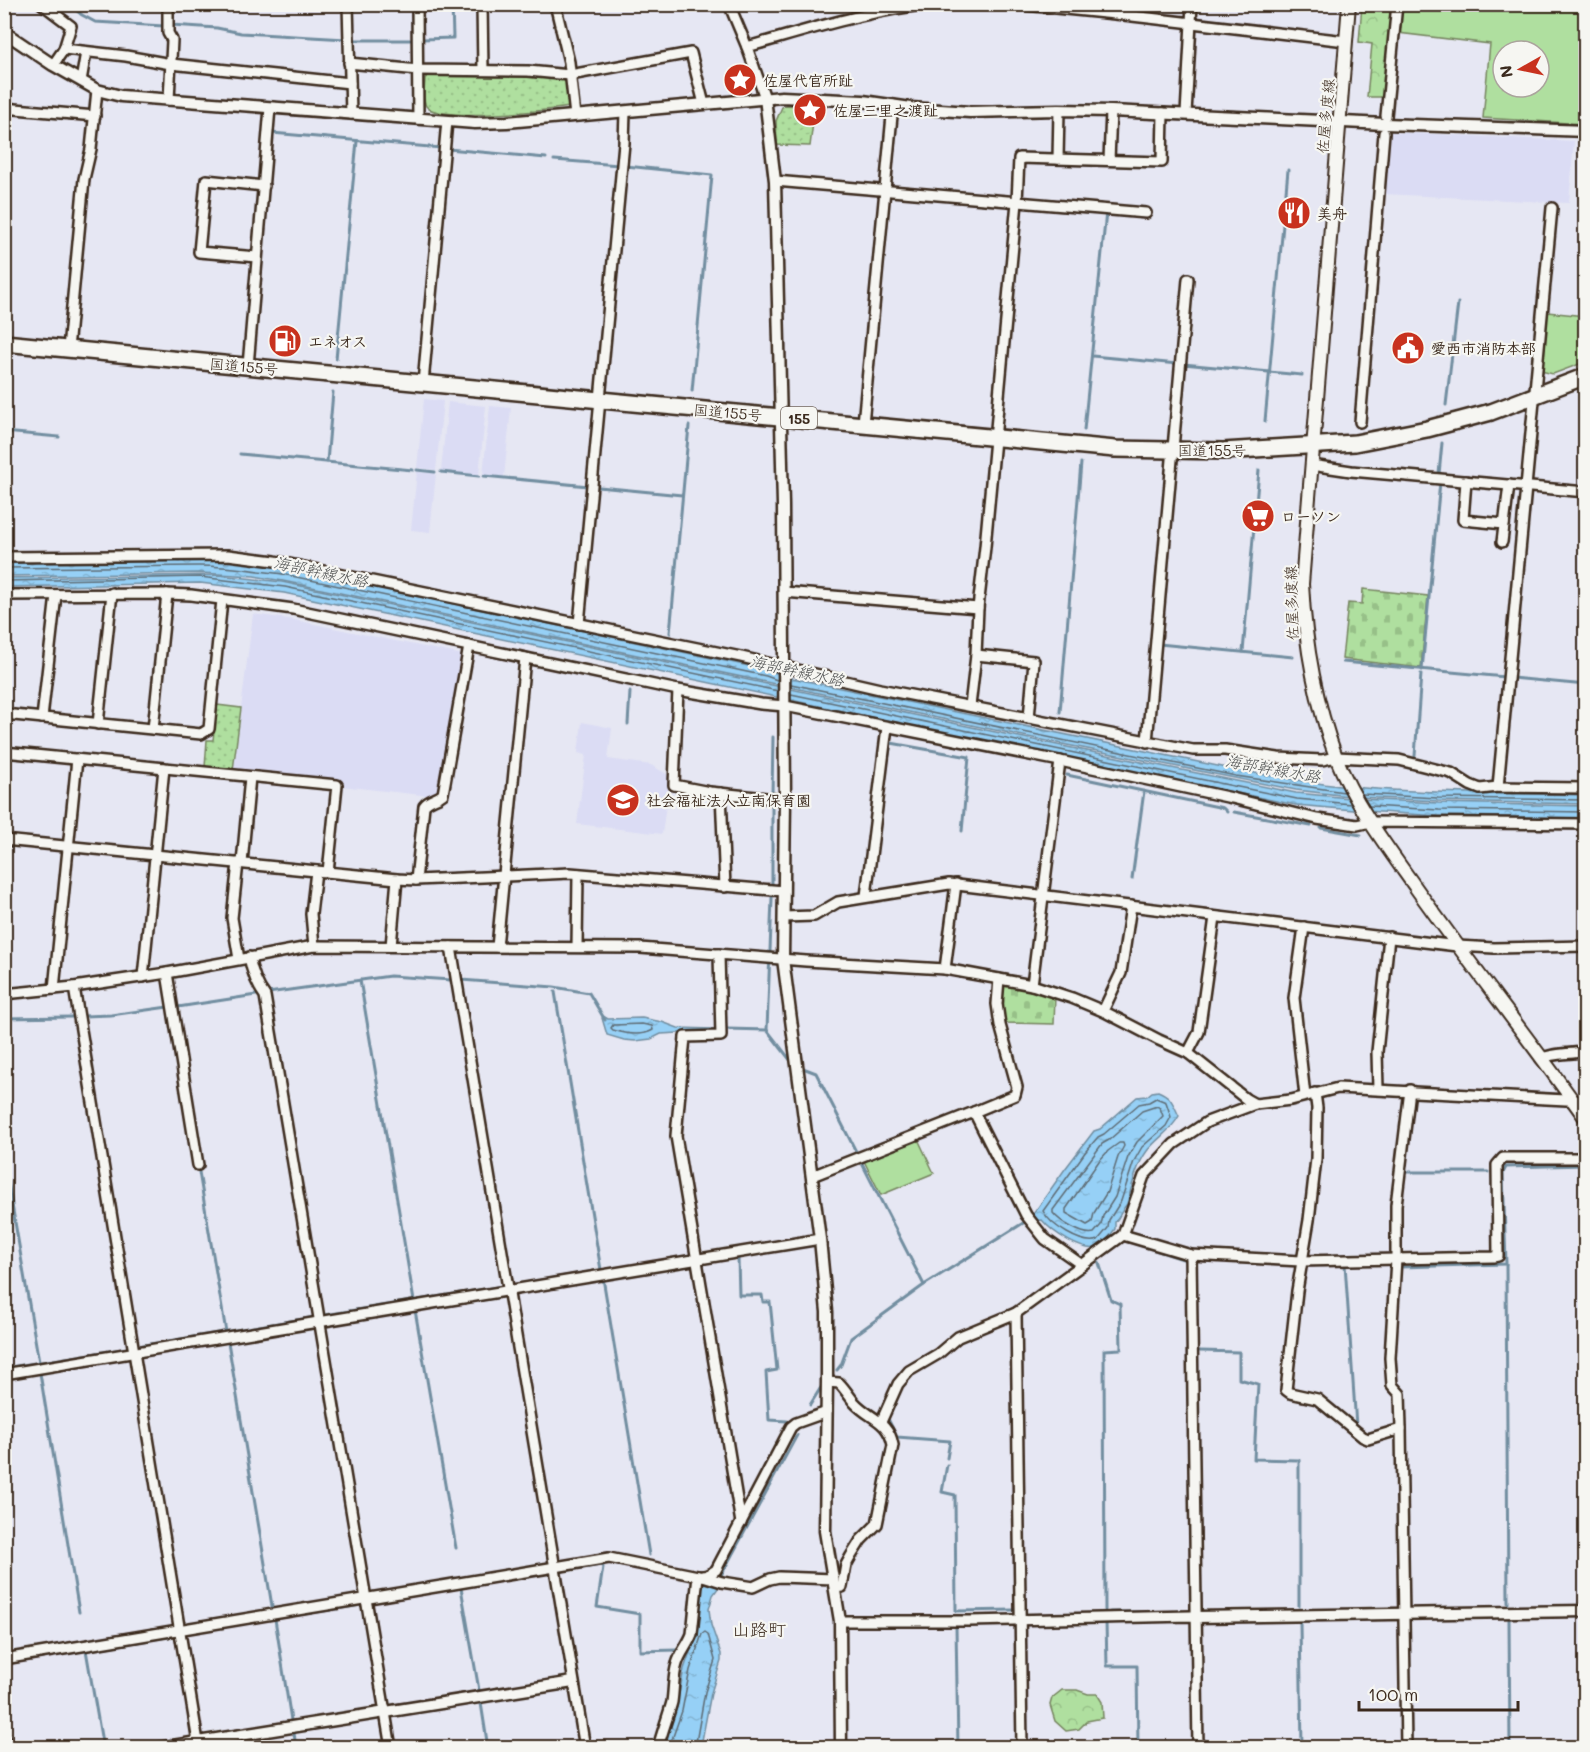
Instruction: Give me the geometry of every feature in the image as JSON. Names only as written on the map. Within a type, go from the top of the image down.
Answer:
[{"type":"highway","name":"国道155号","points":[[4,343],[1114,449],[1223,452],[1355,443],[1427,429],[1491,412],[1586,376]]},
{"type":"main road","name":"佐屋多度線","points":[[1349,4],[1302,584],[1305,630],[1319,702],[1336,757],[1370,822],[1457,946],[1586,1119]]},
{"type":"street","points":[[42,4],[71,26],[64,49],[53,65]]},
{"type":"street","points":[[168,4],[168,33],[172,40],[169,100]]},
{"type":"street","points":[[348,4],[351,114]]},
{"type":"street","points":[[417,4],[418,119]]},
{"type":"street","points":[[482,4],[483,70]]},
{"type":"street","points":[[555,4],[569,62],[575,117]]},
{"type":"street","points":[[729,4],[765,98],[775,181],[785,670],[778,799],[777,891],[784,917],[774,958],[812,1176],[827,1312],[825,1531],[840,1621],[841,1748]]},
{"type":"street","points":[[747,47],[869,13],[932,4]]},
{"type":"street","points":[[1015,4],[1346,41]]},
{"type":"street","points":[[1186,114],[1192,4]]},
{"type":"street","points":[[1386,116],[1397,4]]},
{"type":"street","points":[[4,32],[53,65],[97,90],[121,96],[475,123],[575,117],[782,97],[863,101],[970,112],[1111,111],[1586,131]]},
{"type":"street","points":[[64,49],[171,64],[350,83]]},
{"type":"street","points":[[81,81],[86,52]]},
{"type":"street","points":[[349,63],[418,70],[528,71],[570,75],[691,53],[704,104]]},
{"type":"street","points":[[68,349],[84,179],[91,149],[97,90]]},
{"type":"street","points":[[863,424],[892,105]]},
{"type":"street","points":[[4,108],[94,116]]},
{"type":"street","points":[[248,366],[270,108]]},
{"type":"street","points":[[1058,159],[1059,110]]},
{"type":"street","points":[[1109,160],[1111,111]]},
{"type":"street","points":[[579,624],[601,400],[625,112]]},
{"type":"street","points":[[970,706],[1017,202],[1019,158],[1162,162],[1163,113]]},
{"type":"street","points":[[423,383],[447,121]]},
{"type":"street","points":[[1360,422],[1384,133]]},
{"type":"street","points":[[257,258],[199,252],[206,180],[264,186]]},
{"type":"street","points":[[775,181],[1146,213]]},
{"type":"street","points":[[1498,787],[1552,208]]},
{"type":"street","points":[[1147,742],[1188,279]]},
{"type":"street","points":[[1311,465],[1351,471],[1586,492]]},
{"type":"street","points":[[1466,481],[1463,520],[1504,525]]},
{"type":"street","points":[[1502,542],[1509,485]]},
{"type":"street","points":[[4,557],[228,555],[275,561],[579,624],[785,670],[1193,750],[1225,750],[1278,758],[1322,760],[1336,757],[1399,760],[1451,773],[1480,789],[1498,787],[1586,788]]},
{"type":"street","points":[[784,592],[978,608]]},
{"type":"street","points":[[98,723],[112,593]]},
{"type":"street","points":[[4,596],[112,593],[191,595],[293,609],[678,690],[784,706],[1060,761],[1317,819],[1357,825],[1370,822],[1586,824]]},
{"type":"street","points":[[153,729],[167,594]]},
{"type":"street","points":[[42,718],[56,595]]},
{"type":"street","points":[[4,714],[201,734],[209,729],[222,600]]},
{"type":"street","points":[[417,880],[423,806],[443,794],[469,646]]},
{"type":"street","points":[[975,655],[1034,661],[1029,718]]},
{"type":"street","points":[[497,947],[525,658]]},
{"type":"street","points":[[678,690],[674,785],[778,799]]},
{"type":"street","points":[[866,896],[887,727]]},
{"type":"street","points":[[4,752],[337,785],[328,872]]},
{"type":"street","points":[[54,989],[77,759]]},
{"type":"street","points":[[1032,985],[1060,761]]},
{"type":"street","points":[[143,977],[164,768]]},
{"type":"street","points":[[239,959],[232,918],[250,777]]},
{"type":"street","points":[[721,793],[725,886]]},
{"type":"street","points":[[4,840],[397,879],[578,874],[777,891]]},
{"type":"street","points":[[314,946],[311,914],[316,871]]},
{"type":"street","points":[[577,947],[578,874]]},
{"type":"street","points":[[391,946],[397,879]]},
{"type":"street","points":[[945,969],[956,884]]},
{"type":"street","points":[[784,917],[814,916],[838,902],[866,896],[956,884],[1457,946],[1494,948],[1586,946]]},
{"type":"street","points":[[1103,1011],[1121,973],[1131,906]]},
{"type":"street","points":[[1188,1053],[1199,1032],[1215,917]]},
{"type":"street","points":[[1304,927],[1294,998],[1310,1095],[1317,1108],[1316,1159],[1286,1390],[1317,1400],[1368,1439],[1401,1429]]},
{"type":"street","points":[[1378,1089],[1377,1052],[1389,937]]},
{"type":"street","points":[[4,994],[143,977],[314,946],[640,948],[945,969],[1032,985],[1103,1011],[1188,1053],[1255,1104]]},
{"type":"street","points":[[451,947],[585,1748]]},
{"type":"street","points":[[719,954],[721,1036],[686,1038],[676,1136],[741,1523]]},
{"type":"street","points":[[249,957],[258,987],[266,996],[392,1748]]},
{"type":"street","points":[[166,973],[198,1165]]},
{"type":"street","points":[[812,1176],[1015,1095],[1017,1087],[1000,1025],[997,1004],[999,979]]},
{"type":"street","points":[[74,987],[199,1744]]},
{"type":"street","points":[[1541,1059],[1549,1054],[1566,1055],[1586,1051]]},
{"type":"street","points":[[881,1422],[898,1384],[909,1371],[938,1354],[958,1337],[1016,1314],[1123,1235],[1144,1176],[1174,1144],[1207,1122],[1255,1104],[1291,1100],[1338,1088],[1586,1101]]},
{"type":"street","points":[[1406,1748],[1400,1394],[1392,1385],[1390,1358],[1396,1259],[1396,1205],[1410,1090]]},
{"type":"street","points":[[974,1112],[1029,1219],[1045,1239],[1082,1265]]},
{"type":"street","points":[[1123,1235],[1191,1255],[1301,1261],[1493,1257],[1498,1256],[1497,1165],[1503,1158],[1586,1158]]},
{"type":"street","points":[[4,1374],[820,1239]]},
{"type":"street","points":[[1191,1255],[1198,1748]]},
{"type":"street","points":[[1016,1314],[1022,1748]]},
{"type":"street","points":[[4,1659],[609,1558],[753,1587],[770,1579],[779,1578],[835,1584],[842,1587],[846,1565],[851,1556],[861,1540],[877,1524],[893,1445],[891,1437],[881,1422],[856,1404],[839,1383],[827,1382]]},
{"type":"street","points":[[700,1576],[716,1570],[792,1427],[796,1423],[827,1412]]},
{"type":"street","points":[[658,1748],[672,1701],[675,1671],[692,1634],[700,1576]]},
{"type":"street","points":[[840,1621],[1586,1611]]},
{"type":"street","points":[[160,1748],[199,1744],[386,1711],[573,1682]]},
{"type":"street","points":[[4,1736],[6,1748]]},
{"type":"shaded area","points":[[1388,132],[1574,141],[1569,203],[1383,194]]},
{"type":"shaded area","points":[[424,399],[443,401],[436,470],[417,468]]},
{"type":"shaded area","points":[[448,402],[486,406],[479,475],[441,471]]},
{"type":"shaded area","points":[[490,406],[511,408],[504,477],[483,475]]},
{"type":"shaded area","points":[[417,472],[436,473],[430,532],[411,530]]},
{"type":"shaded area","points":[[253,614],[295,620],[463,655],[440,790],[433,795],[421,795],[233,771]]},
{"type":"shaded area","name":"社会福祉法人立南保育園","points":[[582,722],[612,728],[608,759],[651,765],[670,776],[662,834],[577,824],[586,755],[578,753]]},
{"type":"green space","points":[[1362,5],[1393,5],[1383,97],[1367,97],[1372,44],[1359,42]]},
{"type":"green space","points":[[1400,5],[1585,5],[1585,124],[1483,118],[1490,44],[1398,33]]},
{"type":"green space","points":[[432,74],[520,76],[562,80],[568,82],[570,107],[471,115],[434,111],[426,106],[424,100],[425,78]]},
{"type":"green space","points":[[786,105],[815,107],[810,146],[777,145],[776,121],[782,107]]},
{"type":"green space","points":[[1547,312],[1585,316],[1585,362],[1553,374],[1541,371]]},
{"type":"green space","points":[[1363,589],[1428,596],[1421,668],[1342,659],[1348,603],[1362,604]]},
{"type":"green space","points":[[217,705],[241,708],[233,770],[205,767],[207,740],[213,740]]},
{"type":"green space","points":[[1002,984],[1055,995],[1054,1024],[1004,1023],[1000,1005]]},
{"type":"green space","points":[[917,1137],[934,1173],[881,1195],[863,1159]]},
{"type":"green space","points":[[1062,1690],[1097,1694],[1102,1702],[1103,1718],[1087,1721],[1079,1729],[1066,1731],[1055,1721],[1050,1705],[1052,1698]]},
{"type":"water","points":[[228,560],[283,568],[768,670],[787,677],[1237,770],[1322,784],[1380,789],[1585,795],[1585,804],[1438,801],[1357,797],[1296,790],[1062,744],[283,581],[254,576],[200,573],[5,576],[4,562]]},
{"type":"water","points":[[219,575],[282,582],[1296,793],[1438,803],[1585,806],[1585,818],[1438,816],[1296,805],[284,593],[200,583],[5,587],[4,578]]},
{"type":"water","points":[[603,1016],[608,1019],[642,1018],[678,1028],[713,1029],[713,1031],[661,1034],[651,1039],[624,1040],[607,1035]]},
{"type":"water","points":[[1158,1091],[1169,1098],[1179,1116],[1143,1157],[1127,1204],[1115,1222],[1115,1229],[1104,1243],[1093,1248],[1077,1245],[1060,1236],[1042,1220],[1034,1221],[1031,1215],[1094,1131],[1100,1129],[1137,1097]]},
{"type":"water","points":[[707,1582],[721,1584],[713,1595],[709,1609],[721,1661],[711,1693],[701,1748],[662,1748],[676,1709],[684,1669],[699,1626],[700,1587]]},
{"type":"waterway","points":[[69,4],[95,22],[164,26]]},
{"type":"waterway","points":[[422,39],[453,38],[452,4]]},
{"type":"waterway","points":[[171,25],[217,28],[241,33],[346,39]]},
{"type":"waterway","points":[[352,40],[410,40]]},
{"type":"waterway","points":[[272,133],[441,148]]},
{"type":"waterway","points":[[336,359],[357,141]]},
{"type":"waterway","points":[[448,149],[546,158]]},
{"type":"waterway","points":[[554,160],[619,165]]},
{"type":"waterway","points":[[626,166],[712,175],[692,391]]},
{"type":"waterway","points":[[1265,421],[1288,170]]},
{"type":"waterway","points":[[1084,430],[1106,212]]},
{"type":"waterway","points":[[1446,405],[1458,303]]},
{"type":"waterway","points":[[1092,356],[1178,364]]},
{"type":"waterway","points":[[1183,364],[1302,375]]},
{"type":"waterway","points":[[327,462],[333,392]]},
{"type":"waterway","points":[[670,633],[689,426]]},
{"type":"waterway","points":[[4,432],[59,437]]},
{"type":"waterway","points":[[1439,474],[1442,443]]},
{"type":"waterway","points":[[240,454],[413,470]]},
{"type":"waterway","points":[[1060,712],[1081,463]]},
{"type":"waterway","points":[[417,470],[435,472]]},
{"type":"waterway","points":[[1243,652],[1259,470]]},
{"type":"waterway","points":[[441,472],[479,476]]},
{"type":"waterway","points":[[484,476],[682,495]]},
{"type":"waterway","points":[[1422,670],[1440,482]]},
{"type":"waterway","points":[[1159,644],[1293,657]]},
{"type":"waterway","points":[[1343,662],[1505,677]]},
{"type":"waterway","points":[[1415,756],[1421,674]]},
{"type":"waterway","points":[[1512,678],[1586,685]]},
{"type":"waterway","points":[[628,724],[630,692]]},
{"type":"waterway","points":[[772,795],[773,737]]},
{"type":"waterway","points":[[886,772],[891,743],[969,757],[962,831]]},
{"type":"waterway","points":[[1067,775],[1223,808],[1227,812]]},
{"type":"waterway","points":[[1132,879],[1144,791]]},
{"type":"waterway","points":[[772,802],[772,898],[767,1030],[791,1061]]},
{"type":"waterway","points":[[1234,812],[1311,826]]},
{"type":"waterway","points":[[1321,828],[1361,835]]},
{"type":"waterway","points":[[268,993],[390,976],[451,980]]},
{"type":"waterway","points":[[360,980],[414,1301]]},
{"type":"waterway","points":[[461,980],[554,987],[589,993],[605,1020]]},
{"type":"waterway","points":[[512,1285],[601,1270],[555,992]]},
{"type":"waterway","points":[[178,1007],[256,995]]},
{"type":"waterway","points":[[84,1016],[111,1015],[168,1007]]},
{"type":"waterway","points":[[4,1018],[73,1017]]},
{"type":"waterway","points":[[727,1029],[767,1030]]},
{"type":"waterway","points":[[803,1068],[816,1073],[924,1285]]},
{"type":"waterway","points":[[4,1158],[39,1362]]},
{"type":"waterway","points":[[1400,1267],[1506,1264],[1503,1173],[1506,1167],[1586,1165]]},
{"type":"waterway","points":[[199,1172],[226,1332]]},
{"type":"waterway","points":[[1405,1172],[1488,1172]]},
{"type":"waterway","points":[[837,1370],[851,1338],[924,1285],[1028,1220]]},
{"type":"waterway","points":[[1124,1240],[1186,1260]]},
{"type":"waterway","points":[[738,1258],[739,1295],[762,1295],[763,1302],[770,1302],[777,1370],[766,1372],[769,1420],[787,1421]]},
{"type":"waterway","points":[[1099,1263],[1111,1300],[1120,1304],[1121,1349],[1104,1350],[1105,1610]]},
{"type":"waterway","points":[[1345,1264],[1356,1426]]},
{"type":"waterway","points":[[1506,1264],[1508,1603]]},
{"type":"waterway","points":[[603,1278],[649,1555]]},
{"type":"waterway","points":[[325,1315],[503,1286]]},
{"type":"waterway","points":[[415,1310],[456,1548]]},
{"type":"waterway","points":[[138,1346],[315,1317]]},
{"type":"waterway","points":[[228,1342],[272,1606]]},
{"type":"waterway","points":[[4,1368],[128,1348]]},
{"type":"waterway","points":[[1200,1351],[1239,1352],[1239,1379],[1258,1384],[1254,1459],[1299,1460],[1299,1606]]},
{"type":"waterway","points":[[40,1373],[79,1612]]},
{"type":"waterway","points":[[810,1405],[823,1384]]},
{"type":"waterway","points":[[888,1419],[897,1437],[950,1441],[947,1458]]},
{"type":"waterway","points":[[719,1579],[797,1435]]},
{"type":"waterway","points":[[947,1465],[942,1492],[955,1495],[956,1611],[1014,1610]]},
{"type":"waterway","points":[[562,1571],[601,1565],[603,1567],[597,1607],[640,1614],[640,1651],[677,1650]]},
{"type":"waterway","points":[[374,1602],[548,1573]]},
{"type":"waterway","points":[[461,1588],[479,1690]]},
{"type":"waterway","points":[[187,1633],[361,1605]]},
{"type":"waterway","points":[[1110,1612],[1171,1612]]},
{"type":"waterway","points":[[275,1619],[291,1720]]},
{"type":"waterway","points":[[1509,1619],[1510,1748]]},
{"type":"waterway","points":[[1106,1621],[1107,1666],[1137,1666],[1138,1748]]},
{"type":"waterway","points":[[1300,1623],[1302,1748]]},
{"type":"waterway","points":[[956,1626],[958,1748]]},
{"type":"waterway","points":[[4,1664],[173,1636]]},
{"type":"waterway","points":[[86,1650],[103,1748]]},
{"type":"waterway","points":[[481,1703],[488,1748]]},
{"type":"waterway","points":[[294,1733],[296,1748]]},
{"type":"place","name":"佐屋代官所趾","points":[[740,80]]},
{"type":"place","name":"佐屋三里之渡趾","points":[[810,110]]},
{"type":"place","name":"美舟","points":[[1294,213]]},
{"type":"place","name":"エネオス","points":[[285,341]]},
{"type":"place","name":"愛西市消防本部","points":[[1408,348]]},
{"type":"place","name":"ローソン","points":[[1258,516]]},
{"type":"place","name":"社会福祉法人立南保育園","points":[[623,800]]},
{"type":"district","name":"山路町","points":[[759,1629]]},
{"type":"water label","name":"海部幹線水路","points":[[321,571]]},
{"type":"water label","name":"海部幹線水路","points":[[797,670]]},
{"type":"water label","name":"海部幹線水路","points":[[1273,768]]}]
